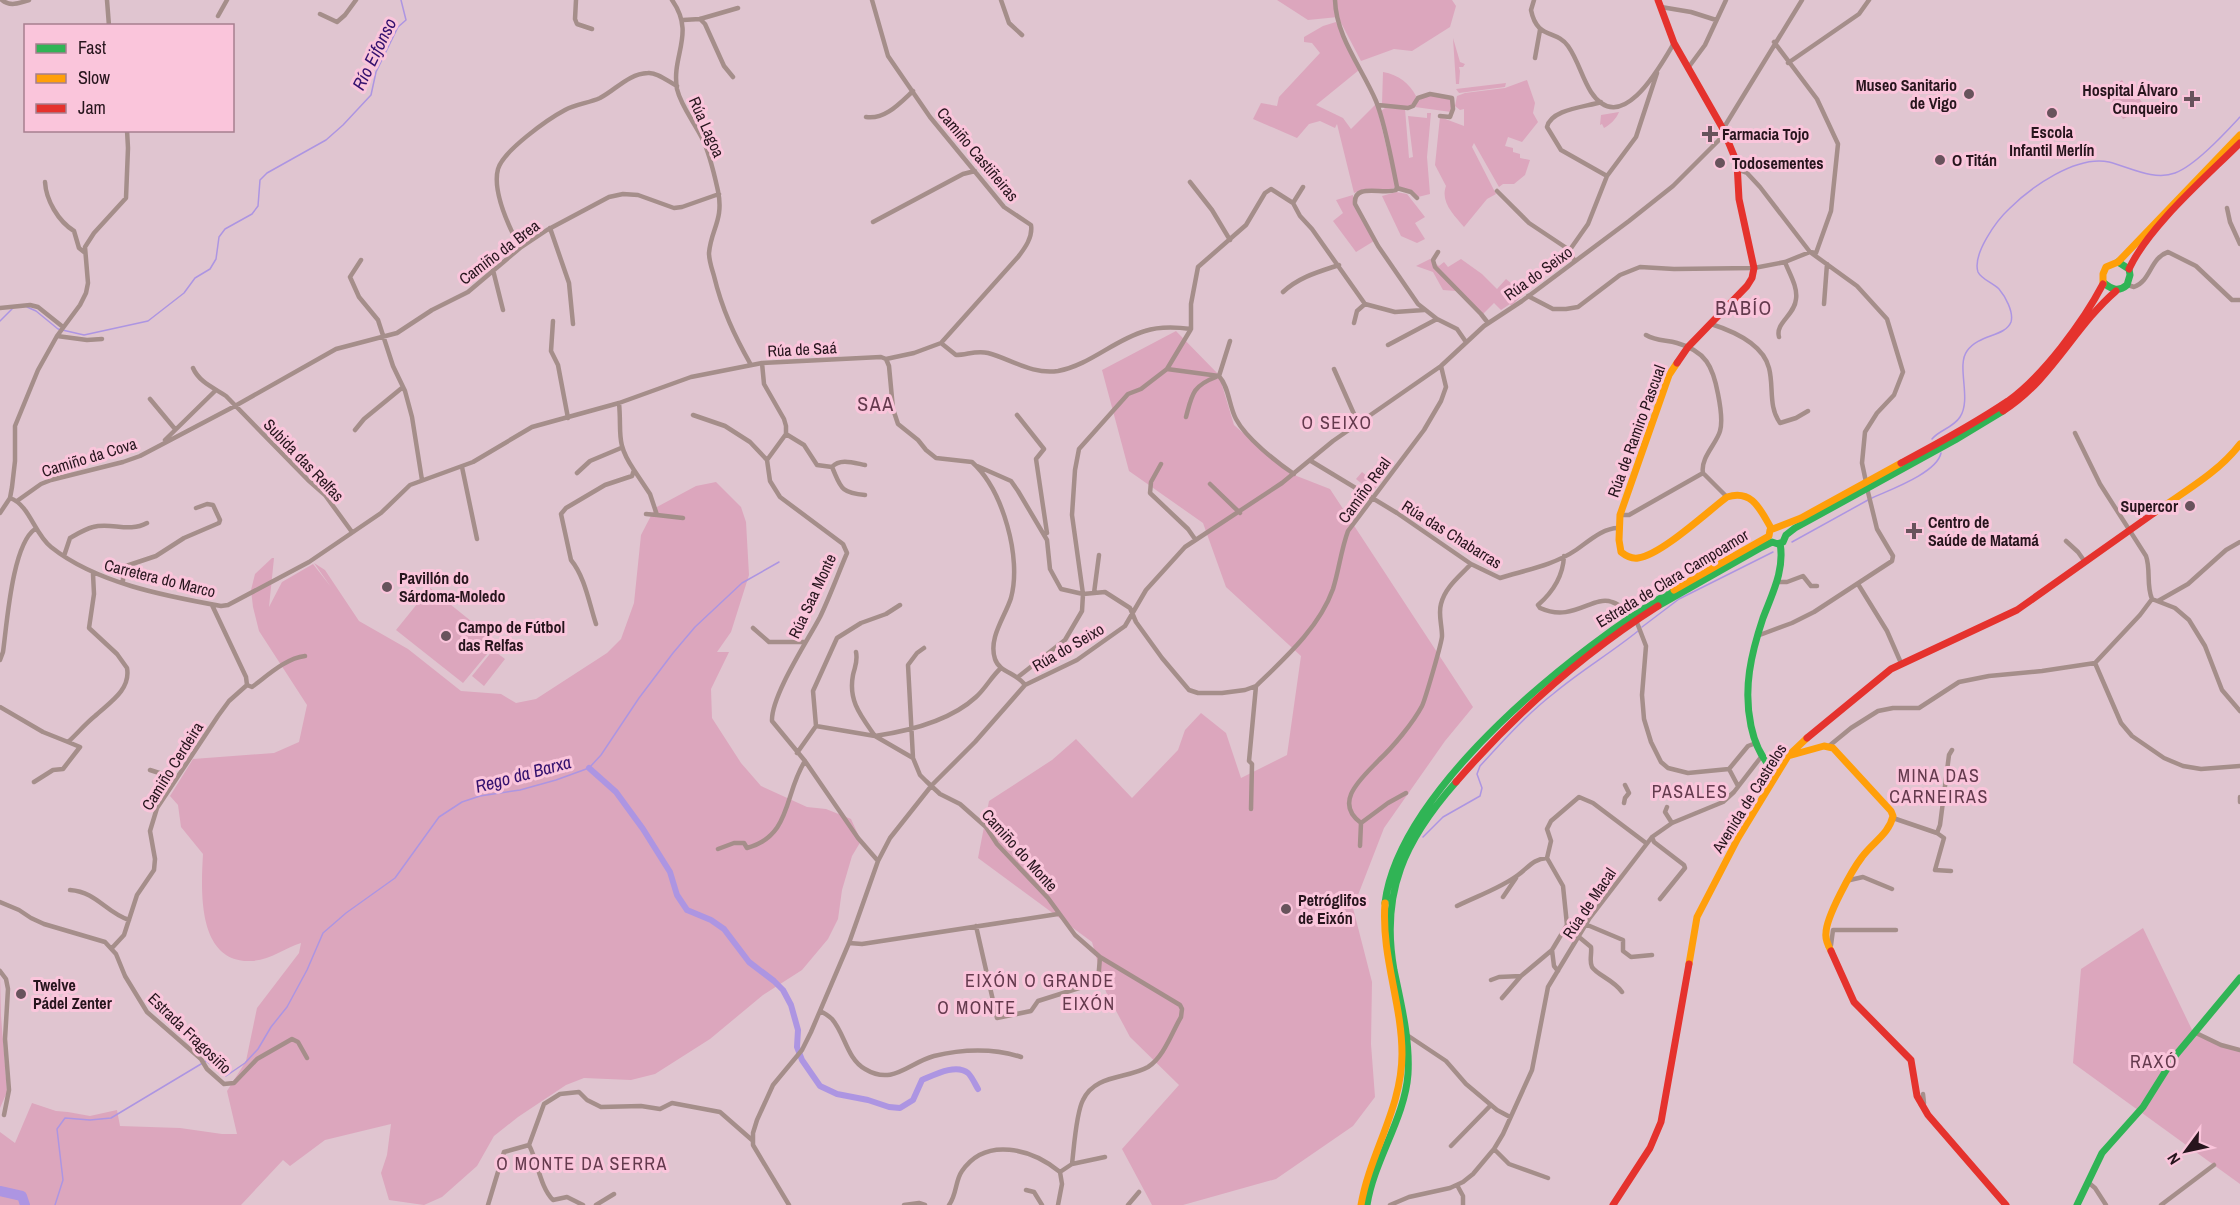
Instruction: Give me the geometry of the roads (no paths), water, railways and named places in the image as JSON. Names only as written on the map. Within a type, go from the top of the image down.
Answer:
[{"type":"main road","points":[[1659,3],[1674,43],[1724,132],[1738,170],[1739,199],[1754,268]]},
{"type":"main road","name":"Estrada de Clara Campoamor","points":[[2173,203],[2182,188],[2240,129]]},
{"type":"main road","name":"Estrada de Clara Campoamor","points":[[1773,537],[1776,526],[1782,527],[1867,489],[2009,400],[2028,384],[2054,357],[2097,296],[2104,283],[2104,270],[2110,264],[2118,262],[2240,135]]},
{"type":"main road","points":[[2128,285],[2131,277],[2129,269],[2137,252],[2180,203],[2240,142]]},
{"type":"main road","points":[[2118,262],[2129,269]]},
{"type":"main road","name":"Rúa de Ramiro Pascual","points":[[1727,497],[1650,554],[1639,558],[1627,557],[1622,552],[1618,528],[1620,515],[1664,386],[1675,365],[1688,348],[1747,286],[1754,268]]},
{"type":"main road","points":[[2104,283],[2111,290],[2116,291]]},
{"type":"main road","name":"Estrada de Clara Campoamor","points":[[1361,1205],[1369,1171],[1395,1105],[1401,1075],[1401,1035],[1383,933],[1386,893],[1396,858],[1425,811],[1491,733],[1568,662],[1773,537],[1786,535],[1990,420],[2012,405],[2045,375],[2096,308],[2116,291],[2128,285]]},
{"type":"main road","name":"Avenida de Castrelos","points":[[1613,1205],[1650,1148],[1661,1122],[1697,917],[1733,846],[1788,756],[1843,707],[1901,663],[2004,617],[2214,470],[2230,457],[2240,444]]},
{"type":"main road","points":[[1727,497],[1741,493],[1750,497],[1773,537],[1782,562],[1749,662],[1745,696],[1755,743],[1761,757],[1777,773]]},
{"type":"main road","points":[[1782,527],[1786,535]]},
{"type":"main road","name":"Estrada de Clara Campoamor","points":[[1367,1205],[1372,1182],[1408,1077],[1407,1035],[1390,950],[1389,923],[1394,882],[1402,860],[1412,840],[1451,787],[1483,750],[1518,714],[1588,654],[1635,620]]},
{"type":"main road","points":[[1788,756],[1829,746],[1891,811],[1893,818],[1889,828],[1861,859],[1827,928],[1825,936],[1828,947],[1854,1002],[1911,1060],[1915,1086],[1922,1105],[2006,1205]]},
{"type":"main road","points":[[2077,1205],[2102,1153],[2143,1107],[2194,1032],[2240,978]]},
{"type":"street","points":[[2,0],[8,4],[17,4],[29,0]]},
{"type":"street","points":[[107,0],[109,24]]},
{"type":"street","points":[[218,16],[227,0]]},
{"type":"street","points":[[320,14],[337,21],[345,15],[356,0]]},
{"type":"street","points":[[576,0],[577,24],[592,29]]},
{"type":"street","points":[[672,0],[683,20],[700,19],[738,8]]},
{"type":"street","name":"Camiño Castiñeiras","points":[[872,0],[888,56],[930,117],[1004,207],[1031,225],[1032,230],[1026,247],[1018,257],[941,343],[914,353],[886,359]]},
{"type":"street","points":[[1001,0],[1008,23],[1022,35]]},
{"type":"street","points":[[1335,0],[1335,16],[1341,32],[1378,105],[1397,188]]},
{"type":"street","points":[[1534,0],[1531,10],[1540,30],[1535,58]]},
{"type":"street","points":[[1688,68],[1705,45],[1726,0]]},
{"type":"street","name":"Rúa do Seixo","points":[[752,1140],[757,1120],[773,1085],[802,1050],[820,1011],[849,943],[878,861],[890,838],[932,785],[975,742],[1025,685],[1067,665],[1125,626],[1146,590],[1178,553],[1195,539],[1240,513],[1358,423],[1441,366],[1488,324],[1673,186],[1724,132],[1774,42],[1802,0]]},
{"type":"street","points":[[1788,63],[1859,14],[1869,0]]},
{"type":"street","points":[[1659,3],[1716,20]]},
{"type":"street","points":[[700,19],[705,24],[724,66],[733,77]]},
{"type":"street","name":"Rúa Lagoa","points":[[683,20],[677,86],[703,140],[712,164],[719,194],[719,220],[710,249],[710,264],[726,318],[751,365]]},
{"type":"street","points":[[1540,30],[1566,43],[1591,91],[1608,107],[1616,108],[1635,98],[1659,69],[1674,43]]},
{"type":"street","points":[[1528,296],[1553,309],[1566,309],[1578,307],[1620,275],[1640,267],[1754,268],[1785,262],[1810,252],[1816,253],[1831,211],[1838,144],[1817,99],[1774,42]]},
{"type":"street","points":[[1569,251],[1588,224],[1607,176],[1635,137],[1659,69]]},
{"type":"street","points":[[519,248],[501,204],[497,185],[498,166],[513,147],[566,109],[601,97],[622,81],[640,74],[652,72],[677,86]]},
{"type":"street","points":[[866,117],[872,118],[889,111],[913,91]]},
{"type":"street","points":[[1378,105],[1408,108],[1413,106],[1419,98],[1430,94],[1452,98],[1453,108],[1450,117],[1440,116]]},
{"type":"street","points":[[1601,102],[1577,107],[1552,118],[1547,127],[1561,150],[1607,176]]},
{"type":"street","points":[[0,513],[10,498],[15,461],[15,426],[38,370],[57,336],[86,293],[84,252],[94,233],[126,198],[129,148],[127,132]]},
{"type":"street","points":[[1738,170],[1747,173],[1760,187],[1810,252],[1857,286],[1883,313],[1887,319],[1903,372],[1894,395],[1877,413],[1865,432],[1862,464],[1877,529],[1893,559],[1858,584],[1792,623],[1757,636]]},
{"type":"street","points":[[873,222],[963,174],[975,171]]},
{"type":"street","points":[[1018,677],[1065,640],[1082,612],[1083,594],[1072,514],[1079,449],[1128,394],[1141,389],[1167,369],[1191,329],[1191,304],[1198,267],[1210,254],[1246,225],[1268,190],[1268,181]]},
{"type":"street","points":[[45,182],[46,194],[50,203],[67,227],[74,231],[79,248],[84,252]]},
{"type":"street","points":[[1190,182],[1223,226],[1230,240]]},
{"type":"street","points":[[1293,203],[1303,187]]},
{"type":"street","points":[[1417,198],[1411,192],[1397,188],[1391,192],[1365,190],[1357,193],[1354,198],[1378,246],[1424,310],[1456,329],[1466,342]]},
{"type":"street","points":[[1268,190],[1279,193],[1293,203],[1300,216],[1339,265],[1365,304],[1395,312],[1424,310]]},
{"type":"street","points":[[1497,191],[1529,223],[1569,251],[1575,261]]},
{"type":"street","name":"Camiño da Brea","points":[[235,406],[336,349],[397,333],[432,310],[468,292],[519,248],[550,228],[609,197],[623,194],[638,195],[674,208],[719,194]]},
{"type":"street","points":[[2227,208],[2230,222],[2240,244]]},
{"type":"street","points":[[550,228],[568,283],[573,324]]},
{"type":"street","points":[[1438,252],[1433,260],[1435,267],[1474,306],[1488,324]]},
{"type":"street","points":[[2128,285],[2134,287],[2143,283],[2152,265],[2168,252],[2196,266],[2230,298],[2235,301],[2240,300]]},
{"type":"street","points":[[361,260],[350,277],[359,297],[378,320],[393,366],[403,387],[412,417],[422,480]]},
{"type":"street","points":[[1779,337],[1777,331],[1787,320],[1796,304],[1797,297],[1785,262]]},
{"type":"street","points":[[1824,304],[1827,264]]},
{"type":"street","points":[[1283,292],[1288,285],[1339,265]]},
{"type":"street","points":[[493,270],[503,310]]},
{"type":"street","points":[[1354,323],[1357,311],[1365,304]]},
{"type":"street","points":[[0,308],[30,305],[38,307],[63,328]]},
{"type":"street","points":[[1388,345],[1437,319]]},
{"type":"street","points":[[553,321],[551,351],[558,365],[568,418]]},
{"type":"street","points":[[1711,324],[1735,334],[1762,352],[1769,369],[1774,414],[1780,423],[1808,411]]},
{"type":"street","points":[[941,343],[956,355],[976,351],[988,353],[1046,372],[1069,368],[1146,330],[1174,327],[1191,329]]},
{"type":"street","points":[[1646,335],[1688,348],[1711,366],[1719,398],[1720,432],[1711,446],[1702,469],[1703,473],[1727,497]]},
{"type":"street","points":[[57,336],[87,340],[102,339]]},
{"type":"street","points":[[1186,417],[1193,393],[1202,384],[1219,376],[1230,341]]},
{"type":"street","name":"Rúa de Saá","points":[[352,532],[381,513],[410,485],[462,467],[532,427],[619,403],[691,377],[751,365],[876,357],[886,359]]},
{"type":"street","points":[[886,359],[889,366],[893,409],[898,424],[936,458],[968,460],[1011,481],[1047,540]]},
{"type":"street","points":[[693,415],[725,426],[750,442],[767,460],[786,434],[784,419],[764,384],[762,363]]},
{"type":"street","name":"Camiño Real","points":[[1256,686],[1293,650],[1319,617],[1333,589],[1348,531],[1424,430],[1441,401],[1446,387],[1441,366]]},
{"type":"street","name":"Subida das Relfas","points":[[192,368],[215,391],[220,392],[235,406],[325,495],[352,532]]},
{"type":"street","points":[[1167,369],[1219,376],[1224,383],[1236,421],[1258,444],[1294,474]]},
{"type":"street","points":[[1334,369],[1358,423]]},
{"type":"street","points":[[355,430],[364,419],[403,387]]},
{"type":"street","points":[[162,443],[215,391]]},
{"type":"street","points":[[150,399],[175,429]]},
{"type":"street","points":[[619,403],[621,448],[650,494],[657,515]]},
{"type":"street","name":"Camiño da Cova","points":[[17,501],[41,484],[51,480],[123,462],[235,406]]},
{"type":"street","points":[[1017,416],[1044,449],[1036,459],[1050,569],[1061,589],[1083,594],[1105,592],[1130,608],[1136,621],[1162,658],[1189,690],[1198,693],[1222,693],[1256,686],[1249,743],[1249,761],[1252,764],[1251,808]]},
{"type":"street","points":[[2075,433],[2100,484],[2142,547],[2148,561],[2150,594],[2155,600],[2175,608],[2189,620],[2205,646],[2222,690],[2240,711]]},
{"type":"street","points":[[786,434],[804,444],[817,465],[832,467]]},
{"type":"street","points":[[577,473],[590,461],[621,448]]},
{"type":"street","name":"Rúa Saa Monte","points":[[767,460],[770,481],[780,497],[846,548],[819,618],[804,642],[771,717],[775,726],[805,761],[858,838],[878,861]]},
{"type":"street","points":[[832,467],[841,461],[865,465]]},
{"type":"street","name":"Rúa das Chabarras","points":[[1311,461],[1372,497],[1471,564],[1500,578],[1564,556],[1601,533],[1611,528],[1618,528]]},
{"type":"street","points":[[1161,464],[1151,482],[1150,493],[1188,529],[1195,539]]},
{"type":"street","points":[[977,466],[1000,505],[1014,564],[1011,596],[993,647],[996,663],[1018,677],[1025,685]]},
{"type":"street","points":[[462,467],[477,539]]},
{"type":"street","points":[[832,467],[840,487],[848,492],[865,495]]},
{"type":"street","points":[[596,624],[584,586],[571,560],[561,514],[566,508],[605,485],[632,476],[634,470]]},
{"type":"street","points":[[1620,515],[1629,515],[1703,473]]},
{"type":"street","points":[[1210,484],[1240,513]]},
{"type":"street","points":[[10,498],[17,501]]},
{"type":"street","name":"Carretera do Marco","points":[[17,501],[50,547],[93,574],[152,592],[212,604],[228,605],[248,596],[309,562],[352,532]]},
{"type":"street","points":[[123,582],[123,571],[126,566],[156,556],[184,538],[219,523],[220,520],[213,505],[207,504],[196,508]]},
{"type":"street","points":[[646,514],[683,518]]},
{"type":"street","points":[[64,556],[70,538],[89,528],[106,526],[130,528],[147,523]]},
{"type":"street","points":[[0,660],[12,581],[26,538],[35,529]]},
{"type":"street","points":[[2066,541],[2085,561]]},
{"type":"street","points":[[1829,746],[1851,728],[1878,711],[1893,708],[1919,708],[1959,682],[2094,663],[2155,600],[2188,584],[2229,547],[2240,542]]},
{"type":"street","points":[[1094,593],[1099,555]]},
{"type":"street","points":[[1564,556],[1563,572],[1548,596],[1538,605],[1540,608],[1567,613],[1604,601],[1617,604],[1635,620],[1646,646],[1642,695],[1644,718],[1651,742],[1661,762],[1674,770],[1688,773],[1729,769],[1748,746],[1755,743]]},
{"type":"street","points":[[1360,846],[1361,823],[1349,808],[1350,798],[1360,778],[1380,760],[1423,705],[1442,638],[1440,604],[1451,585],[1471,564]]},
{"type":"street","points":[[68,742],[113,702],[128,673],[117,654],[89,628],[94,594],[93,574]]},
{"type":"street","points":[[1777,582],[1787,582],[1803,576],[1811,586],[1817,586]]},
{"type":"street","points":[[1858,584],[1889,635],[1901,663]]},
{"type":"street","points":[[212,604],[246,677],[247,686]]},
{"type":"street","points":[[797,753],[816,726],[813,691],[837,638],[861,623],[886,614],[900,605]]},
{"type":"street","points":[[753,628],[769,642],[804,642]]},
{"type":"street","points":[[913,758],[908,665],[924,648]]},
{"type":"street","points":[[856,652],[858,661],[853,677],[854,705],[875,736],[913,758]]},
{"type":"street","name":"Camiño Cerdeira","points":[[112,948],[124,935],[137,896],[154,870],[155,859],[150,831],[152,821],[175,778],[230,701],[247,686],[252,687],[289,662],[305,656]]},
{"type":"street","points":[[2094,663],[2121,723],[2132,736],[2164,758],[2183,766],[2201,769],[2240,766]]},
{"type":"street","points":[[816,726],[875,736],[912,729],[967,704],[987,686],[1001,668]]},
{"type":"street","points":[[0,707],[43,732],[80,747],[63,769],[48,772],[34,782]]},
{"type":"street","points":[[1937,833],[1949,754],[1952,750]]},
{"type":"street","name":"Rúa de Macal","points":[[1390,1205],[1409,1197],[1457,1185],[1473,1174],[1494,1149],[1532,1070],[1545,995],[1585,924],[1652,837],[1672,823],[1723,801],[1761,757]]},
{"type":"street","name":"Camiño do Monte","points":[[913,758],[920,775],[940,794],[960,804],[986,827],[998,844],[1048,898],[1075,935],[1100,957],[1179,1005],[1182,1010],[1181,1017],[1157,1060],[1140,1070],[1105,1080],[1095,1086],[1082,1100],[1072,1164]]},
{"type":"street","points":[[718,849],[734,843],[744,843],[747,848],[760,845],[766,840],[783,820],[795,780],[805,761]]},
{"type":"street","points":[[1729,769],[1738,786]]},
{"type":"street","points":[[150,770],[175,778]]},
{"type":"street","points":[[1624,803],[1629,793],[1625,785]]},
{"type":"street","points":[[1361,823],[1406,793]]},
{"type":"street","points":[[1502,998],[1521,976],[1552,950],[1565,932],[1568,921],[1564,906],[1563,886],[1547,858],[1551,841],[1547,829],[1551,821],[1579,797],[1593,803],[1646,843]]},
{"type":"street","points":[[2240,797],[2240,802]]},
{"type":"street","points":[[1668,807],[1665,812],[1672,823]]},
{"type":"street","points":[[1893,818],[1937,833],[1944,838],[1935,870],[1951,871]]},
{"type":"street","points":[[1652,837],[1654,842],[1685,868],[1660,899]]},
{"type":"street","points":[[1503,897],[1518,876],[1533,862],[1547,858]]},
{"type":"street","points":[[1457,906],[1518,876]]},
{"type":"street","points":[[1850,880],[1863,877],[1892,889]]},
{"type":"street","points":[[70,890],[83,891],[92,895],[116,914],[129,920]]},
{"type":"street","points":[[0,902],[44,924],[90,936],[105,942],[112,948]]},
{"type":"street","name":"Camiño do Monte","points":[[849,943],[862,944],[1058,914]]},
{"type":"street","points":[[1585,924],[1623,940],[1623,951],[1631,957],[1652,955]]},
{"type":"street","points":[[976,926],[998,1018],[1031,1011],[1038,1001],[1098,982],[1100,957]]},
{"type":"street","points":[[1828,947],[1831,945],[1833,930],[1896,930]]},
{"type":"street","points":[[1579,937],[1584,939],[1592,949],[1591,962],[1595,971],[1614,982],[1622,992]]},
{"type":"street","name":"Estrada Fragosiño","points":[[112,948],[124,976],[143,1007],[201,1059],[207,1070],[224,1084],[234,1083],[257,1059],[292,1039],[298,1042],[308,1058]]},
{"type":"street","points":[[1552,950],[1554,966],[1558,971]]},
{"type":"street","points":[[0,971],[6,979],[8,989],[5,1039],[9,1090],[3,1115]]},
{"type":"street","points":[[1491,980],[1499,977],[1521,976]]},
{"type":"street","points":[[820,1011],[831,1018],[853,1058],[862,1068],[876,1075],[900,1073],[920,1061],[935,1056],[990,1050],[1003,1051],[1022,1057]]},
{"type":"street","points":[[2194,1032],[2221,1045],[2240,1050]]},
{"type":"street","points":[[1407,1035],[1446,1061],[1466,1084],[1491,1105],[1510,1117]]},
{"type":"street","points":[[583,1205],[567,1197],[553,1200],[547,1194],[537,1160],[529,1145],[544,1104],[560,1094],[579,1092],[586,1100],[601,1107],[641,1106],[660,1109],[672,1103],[720,1112],[752,1140],[756,1151],[789,1205]]},
{"type":"street","points":[[1922,1105],[1924,1103],[1923,1094]]},
{"type":"street","points":[[1451,1146],[1491,1105]]},
{"type":"street","points":[[488,1205],[504,1152],[529,1145]]},
{"type":"street","points":[[949,1205],[956,1192],[960,1173],[976,1155],[992,1149],[1005,1149],[1034,1157],[1060,1172]]},
{"type":"street","points":[[1494,1149],[1509,1164],[1548,1178]]},
{"type":"street","points":[[1060,1172],[1072,1164],[1105,1156]]},
{"type":"street","points":[[2161,1205],[2214,1165]]},
{"type":"street","points":[[1058,1205],[1062,1184],[1060,1172]]},
{"type":"street","points":[[2089,1183],[2096,1188],[2106,1205]]},
{"type":"street","points":[[1457,1185],[1463,1196],[1463,1205]]},
{"type":"street","points":[[1026,1190],[1034,1192],[1042,1205]]},
{"type":"street","points":[[1128,1205],[1139,1192]]},
{"type":"street","points":[[596,1205],[614,1194]]},
{"type":"street","points":[[904,1205],[919,1203],[925,1205]]},
{"type":"waterway","name":"Río Eifonso","points":[[27,307],[36,311],[58,329],[84,335],[148,321],[184,293],[195,278],[210,269],[216,259],[219,237],[225,229],[252,214],[258,206],[260,180],[267,173],[326,140],[371,95],[376,72],[398,27],[406,20],[401,0]]},
{"type":"waterway","points":[[1932,439],[1957,421],[1963,410],[1965,401],[1963,365],[1967,351],[1978,341],[2008,327],[2011,322],[2010,309],[2004,296],[1999,289],[1984,279],[1978,272],[1977,265],[1982,247],[2004,214],[2029,191],[2055,175],[2083,163],[2109,162],[2150,174],[2175,173],[2201,156],[2240,117]]},
{"type":"waterway","name":"Río Eifonso","points":[[0,321],[13,308]]},
{"type":"waterway","points":[[1872,498],[1922,474],[1938,460],[1941,453]]},
{"type":"waterway","points":[[1792,542],[1868,500]]},
{"type":"waterway","points":[[1642,627],[1679,599],[1773,552]]},
{"type":"waterway","name":"Rego da Barxa","points":[[55,1205],[63,1180],[57,1129],[65,1118],[90,1120],[111,1118],[206,1061],[226,1076],[245,1063],[258,1049],[271,1027],[287,1007],[323,933],[346,913],[395,878],[439,817],[462,802],[480,796],[520,790],[589,768],[601,755],[639,698],[695,627],[742,583],[779,562]]},
{"type":"waterway","points":[[1423,837],[1443,817],[1480,796],[1482,788],[1477,774],[1480,766],[1524,719],[1563,686],[1638,631]]},
{"type":"waterway","points":[[589,768],[616,792],[643,829],[670,872],[677,895],[687,910],[711,920],[724,929],[749,962],[783,990],[791,1005],[798,1030],[797,1047],[802,1060],[820,1086],[837,1094],[900,1108],[913,1100],[922,1080],[945,1071],[963,1070],[968,1073],[978,1089]]},
{"type":"waterway","points":[[0,1191],[22,1196],[25,1205]]},
{"type":"place","name":"Museo Sanitario de Vigo","points":[[1969,94]]},
{"type":"place","name":"Hospital Álvaro Cunqueiro","points":[[2192,99]]},
{"type":"place","name":"Escola Infantil Merlín","points":[[2052,113]]},
{"type":"place","name":"Farmacia Tojo","points":[[1710,134]]},
{"type":"place","name":"O Titán","points":[[1940,160]]},
{"type":"place","name":"Todosementes","points":[[1720,163]]},
{"type":"place","name":"Supercor","points":[[2190,506]]},
{"type":"place","name":"Centro de Saúde de Matamá","points":[[1914,531]]},
{"type":"place","name":"Pavillón do Sárdoma-Moledo","points":[[387,587]]},
{"type":"place","name":"Campo de Fútbol das Relfas","points":[[446,636]]},
{"type":"place","name":"Petróglifos de Eixón","points":[[1286,909]]},
{"type":"place","name":"Twelve Pádel Zenter","points":[[21,994]]},
{"type":"district","name":"BABÍO","points":[[1744,307]]},
{"type":"district","name":"SAA","points":[[876,403]]},
{"type":"district","name":"O SEIXO","points":[[1337,422]]},
{"type":"district","name":"MINA DAS CARNEIRAS","points":[[1939,785]]},
{"type":"district","name":"PASALES","points":[[1690,791]]},
{"type":"district","name":"EIXÓN O GRANDE","points":[[1040,980]]},
{"type":"district","name":"EIXÓN","points":[[1089,1003]]},
{"type":"district","name":"O MONTE","points":[[977,1007]]},
{"type":"district","name":"RAXÓ","points":[[2154,1061]]},
{"type":"district","name":"O MONTE DA SERRA","points":[[582,1163]]}]
